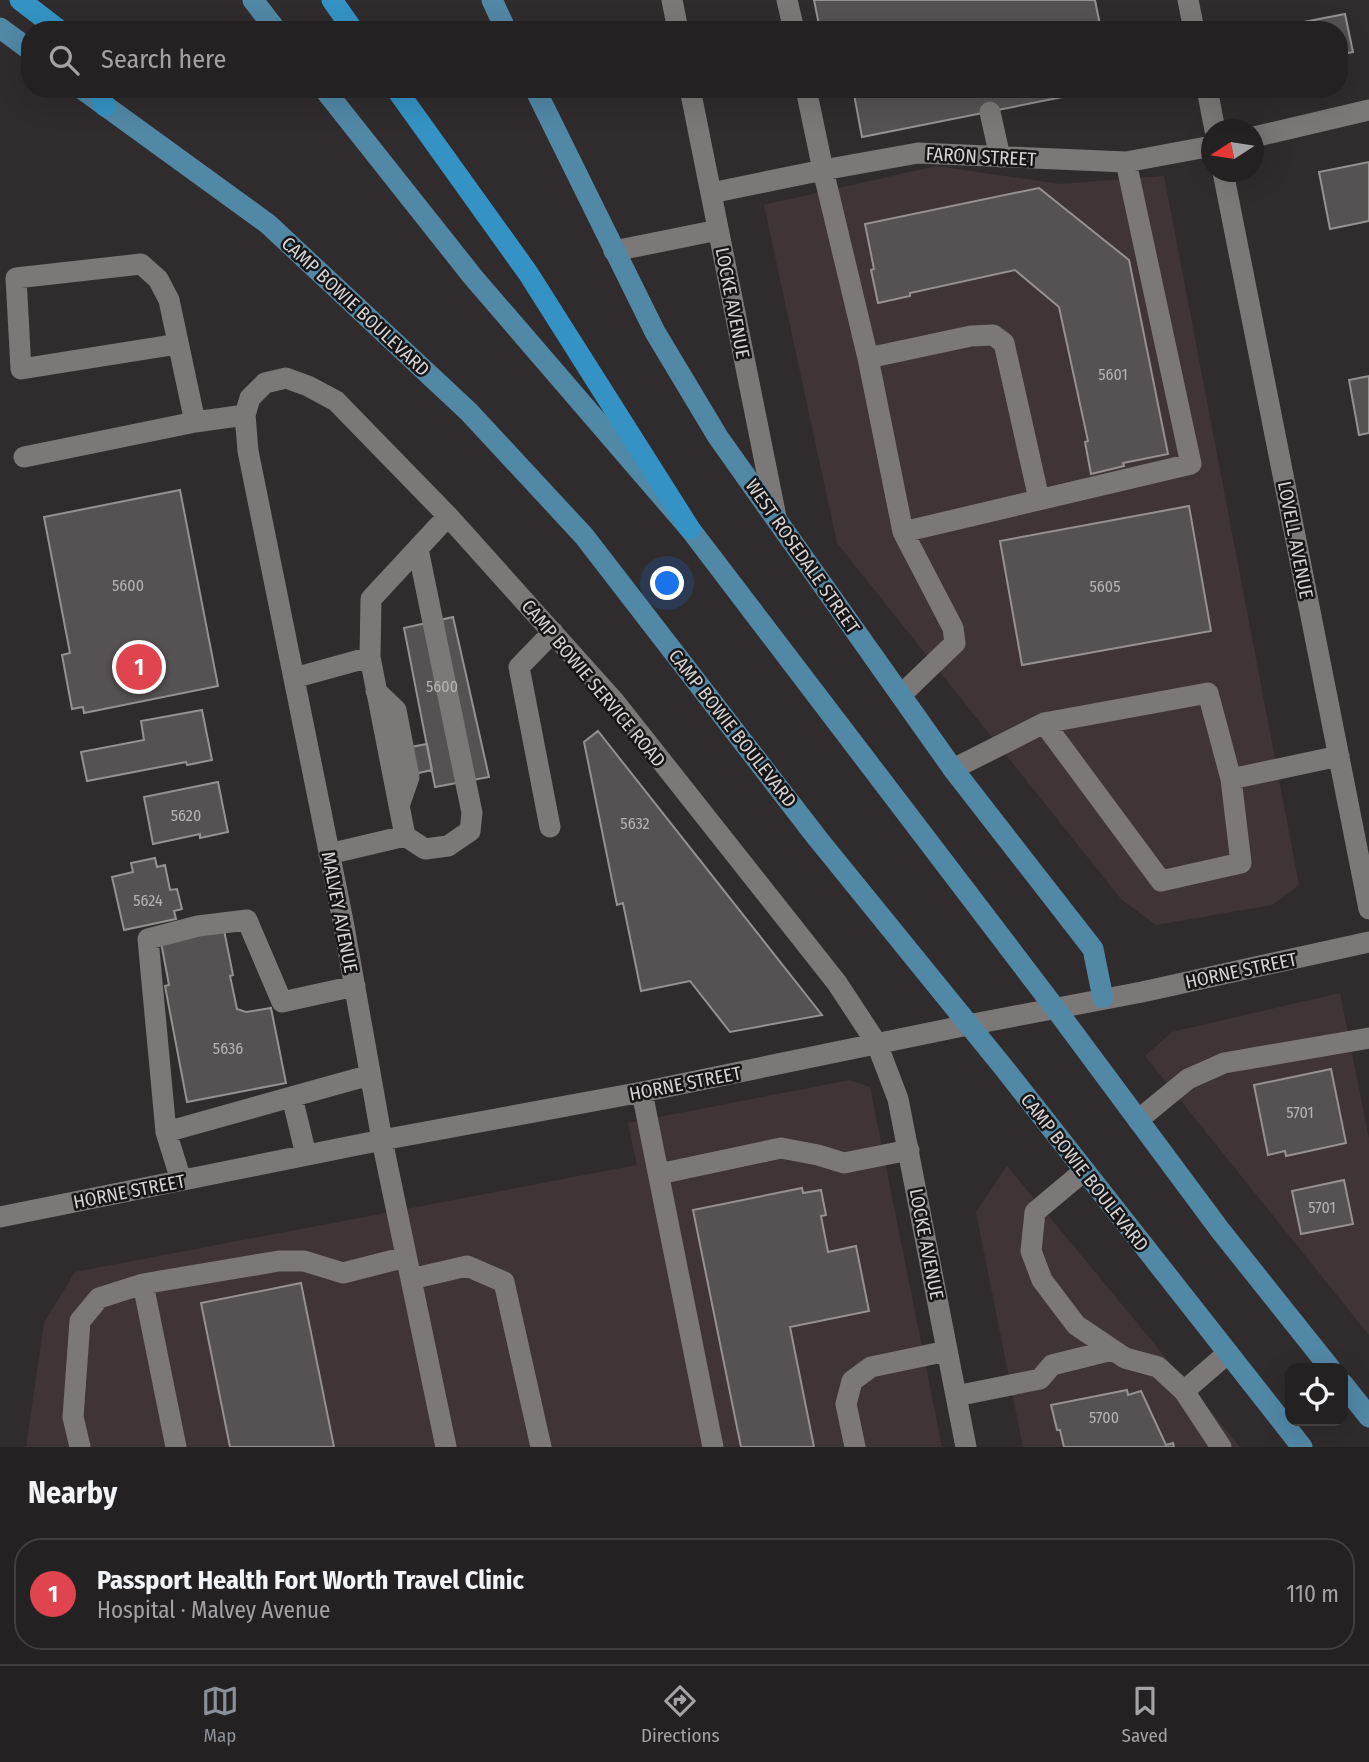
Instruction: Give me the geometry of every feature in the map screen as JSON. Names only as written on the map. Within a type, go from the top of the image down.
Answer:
[{"type":"highway","points":[[20,0],[47,21]]},
{"type":"highway","points":[[332,0],[347,21]]},
{"type":"highway","points":[[402,98],[528,273],[690,529]]},
{"type":"main road","points":[[253,0],[269,21]]},
{"type":"main road","points":[[492,0],[502,21]]},
{"type":"main road","points":[[0,28],[21,43]]},
{"type":"main road","name":"CAMP BOWIE BOULEVARD","points":[[101,98],[268,223],[469,412],[584,536],[818,839],[1302,1447]]},
{"type":"main road","points":[[331,98],[473,277],[690,529],[1055,1008],[1220,1230],[1326,1363]]},
{"type":"main road","name":"WEST ROSEDALE STREET","points":[[539,98],[655,332],[718,437],[953,769],[1093,949],[1103,998]]},
{"type":"main road","points":[[1348,1390],[1369,1417]]},
{"type":"street","points":[[672,0],[676,21]]},
{"type":"street","points":[[787,0],[792,21]]},
{"type":"street","points":[[1188,0],[1192,21]]},
{"type":"street","name":"LOCKE AVENUE","points":[[692,98],[776,517]]},
{"type":"street","points":[[808,98],[868,358],[902,532],[953,628],[955,643],[901,695]]},
{"type":"street","points":[[1208,98],[1213,119]]},
{"type":"street","points":[[1264,135],[1369,110]]},
{"type":"street","points":[[990,112],[1000,157]]},
{"type":"street","name":"FARON STREET","points":[[711,193],[918,152],[1126,162],[1201,148]]},
{"type":"street","points":[[902,532],[1191,464],[1126,162]]},
{"type":"street","name":"LOVELL AVENUE","points":[[1225,182],[1369,909]]},
{"type":"street","points":[[614,251],[718,230]]},
{"type":"street","points":[[178,344],[21,369],[16,278],[141,264],[158,279],[169,300],[195,422]]},
{"type":"street","points":[[868,358],[971,336],[993,335],[1003,343],[1040,499]]},
{"type":"street","name":"CAMP BOWIE SERVICE ROAD","points":[[245,415],[250,398],[265,383],[286,378],[337,401],[448,516],[614,701],[837,983],[877,1044]]},
{"type":"street","points":[[24,457],[195,422],[245,415]]},
{"type":"street","name":"MALVEY AVENUE","points":[[245,415],[248,451],[355,986],[382,1140],[446,1447]]},
{"type":"street","points":[[418,549],[472,813],[470,831],[448,846],[425,849],[405,836],[370,657],[371,599],[448,516]]},
{"type":"street","points":[[550,827],[519,667],[553,632]]},
{"type":"street","points":[[294,678],[370,657]]},
{"type":"street","points":[[953,769],[1044,723],[1208,693],[1231,779],[1241,863],[1161,880],[1044,723]]},
{"type":"street","points":[[1231,779],[1339,756]]},
{"type":"street","points":[[329,854],[405,836]]},
{"type":"street","points":[[181,1180],[166,1132],[148,939],[198,926],[247,920],[282,1002],[355,986]]},
{"type":"street","name":"HORNE STREET","points":[[0,1217],[382,1140],[642,1092],[1153,989],[1369,942]]},
{"type":"street","points":[[1138,1120],[1188,1079],[1224,1063],[1369,1038]]},
{"type":"street","name":"LOCKE AVENUE","points":[[877,1044],[898,1099],[966,1447]]},
{"type":"street","points":[[166,1132],[370,1075]]},
{"type":"street","points":[[642,1092],[713,1447]]},
{"type":"street","points":[[292,1097],[306,1155]]},
{"type":"street","points":[[659,1174],[781,1148],[818,1154],[844,1163],[909,1150]]},
{"type":"street","points":[[1084,1171],[1035,1212],[1031,1251],[1042,1280],[1076,1325],[1125,1358],[1158,1367],[1184,1391],[1221,1447]]},
{"type":"street","points":[[80,1447],[73,1417],[80,1321],[99,1298],[143,1284],[279,1261],[304,1261],[343,1273],[406,1257]]},
{"type":"street","points":[[411,1279],[467,1266],[504,1282],[541,1447]]},
{"type":"street","points":[[143,1284],[176,1447]]},
{"type":"street","points":[[956,1396],[1040,1378],[1052,1364],[1112,1350]]},
{"type":"street","points":[[855,1447],[846,1404],[852,1381],[871,1367],[947,1351]]},
{"type":"street","points":[[1184,1391],[1227,1353]]},
{"type":"shaded area","points":[[936,166],[1060,184],[1164,176],[1299,885],[1272,905],[1156,925],[1121,899],[837,543],[764,205]]},
{"type":"shaded area","points":[[1340,993],[1369,1139],[1369,1335],[1145,1056],[1172,1032]]},
{"type":"shaded area","points":[[850,1080],[870,1087],[942,1447],[26,1447],[44,1323],[75,1272],[637,1165],[628,1123]]},
{"type":"shaded area","points":[[1007,1166],[1240,1447],[1023,1447],[976,1212]]},
{"type":"building","points":[[814,0],[1095,0],[1099,21],[818,21]]},
{"type":"building","points":[[1345,14],[1346,21],[1309,21]]},
{"type":"building","points":[[1348,28],[1353,52],[1348,53]]},
{"type":"building","points":[[855,98],[1058,98],[862,137]]},
{"type":"building","points":[[1369,162],[1369,221],[1330,229],[1319,172]]},
{"type":"building","points":[[1039,188],[1129,260],[1168,454],[1123,463],[1124,466],[1091,474],[1085,442],[1088,441],[1059,307],[1015,270],[910,293],[910,296],[878,303],[865,224]]},
{"type":"building","points":[[1369,376],[1369,433],[1359,435],[1349,380]]},
{"type":"building","points":[[180,490],[218,686],[84,713],[83,707],[72,709],[62,655],[70,653],[44,517]]},
{"type":"building","points":[[1189,506],[1211,631],[1022,665],[1000,541]]},
{"type":"building","points":[[453,617],[489,777],[435,787],[404,628]]},
{"type":"building","points":[[202,710],[212,760],[187,765],[186,762],[87,781],[81,752],[144,740],[141,721]]},
{"type":"building","points":[[598,731],[822,1015],[730,1032],[690,981],[641,991],[623,903],[617,905],[584,742]]},
{"type":"building","points":[[427,744],[432,770],[401,777],[395,750]]},
{"type":"building","points":[[218,782],[228,832],[200,838],[200,834],[153,844],[144,797]]},
{"type":"building","points":[[155,858],[157,867],[165,865],[170,890],[177,889],[182,909],[174,911],[176,919],[124,930],[112,877],[133,872],[131,863]]},
{"type":"building","points":[[223,925],[237,1009],[246,1012],[271,1008],[286,1083],[187,1102],[165,986],[169,985],[160,937]]},
{"type":"building","points":[[1331,1069],[1346,1143],[1286,1156],[1285,1151],[1268,1155],[1254,1085]]},
{"type":"building","points":[[1344,1180],[1353,1224],[1301,1234],[1292,1191]]},
{"type":"building","points":[[802,1188],[803,1193],[821,1190],[826,1215],[821,1216],[828,1252],[856,1246],[869,1311],[790,1327],[814,1447],[741,1447],[693,1210]]},
{"type":"building","points":[[301,1283],[334,1447],[230,1447],[201,1303]]},
{"type":"building","points":[[1127,1390],[1128,1395],[1141,1391],[1166,1445],[1173,1443],[1174,1447],[1064,1447],[1051,1405]]},
{"type":"place","name":"Passport Health Fort Worth Travel Clinic","points":[[139,667]]}]
